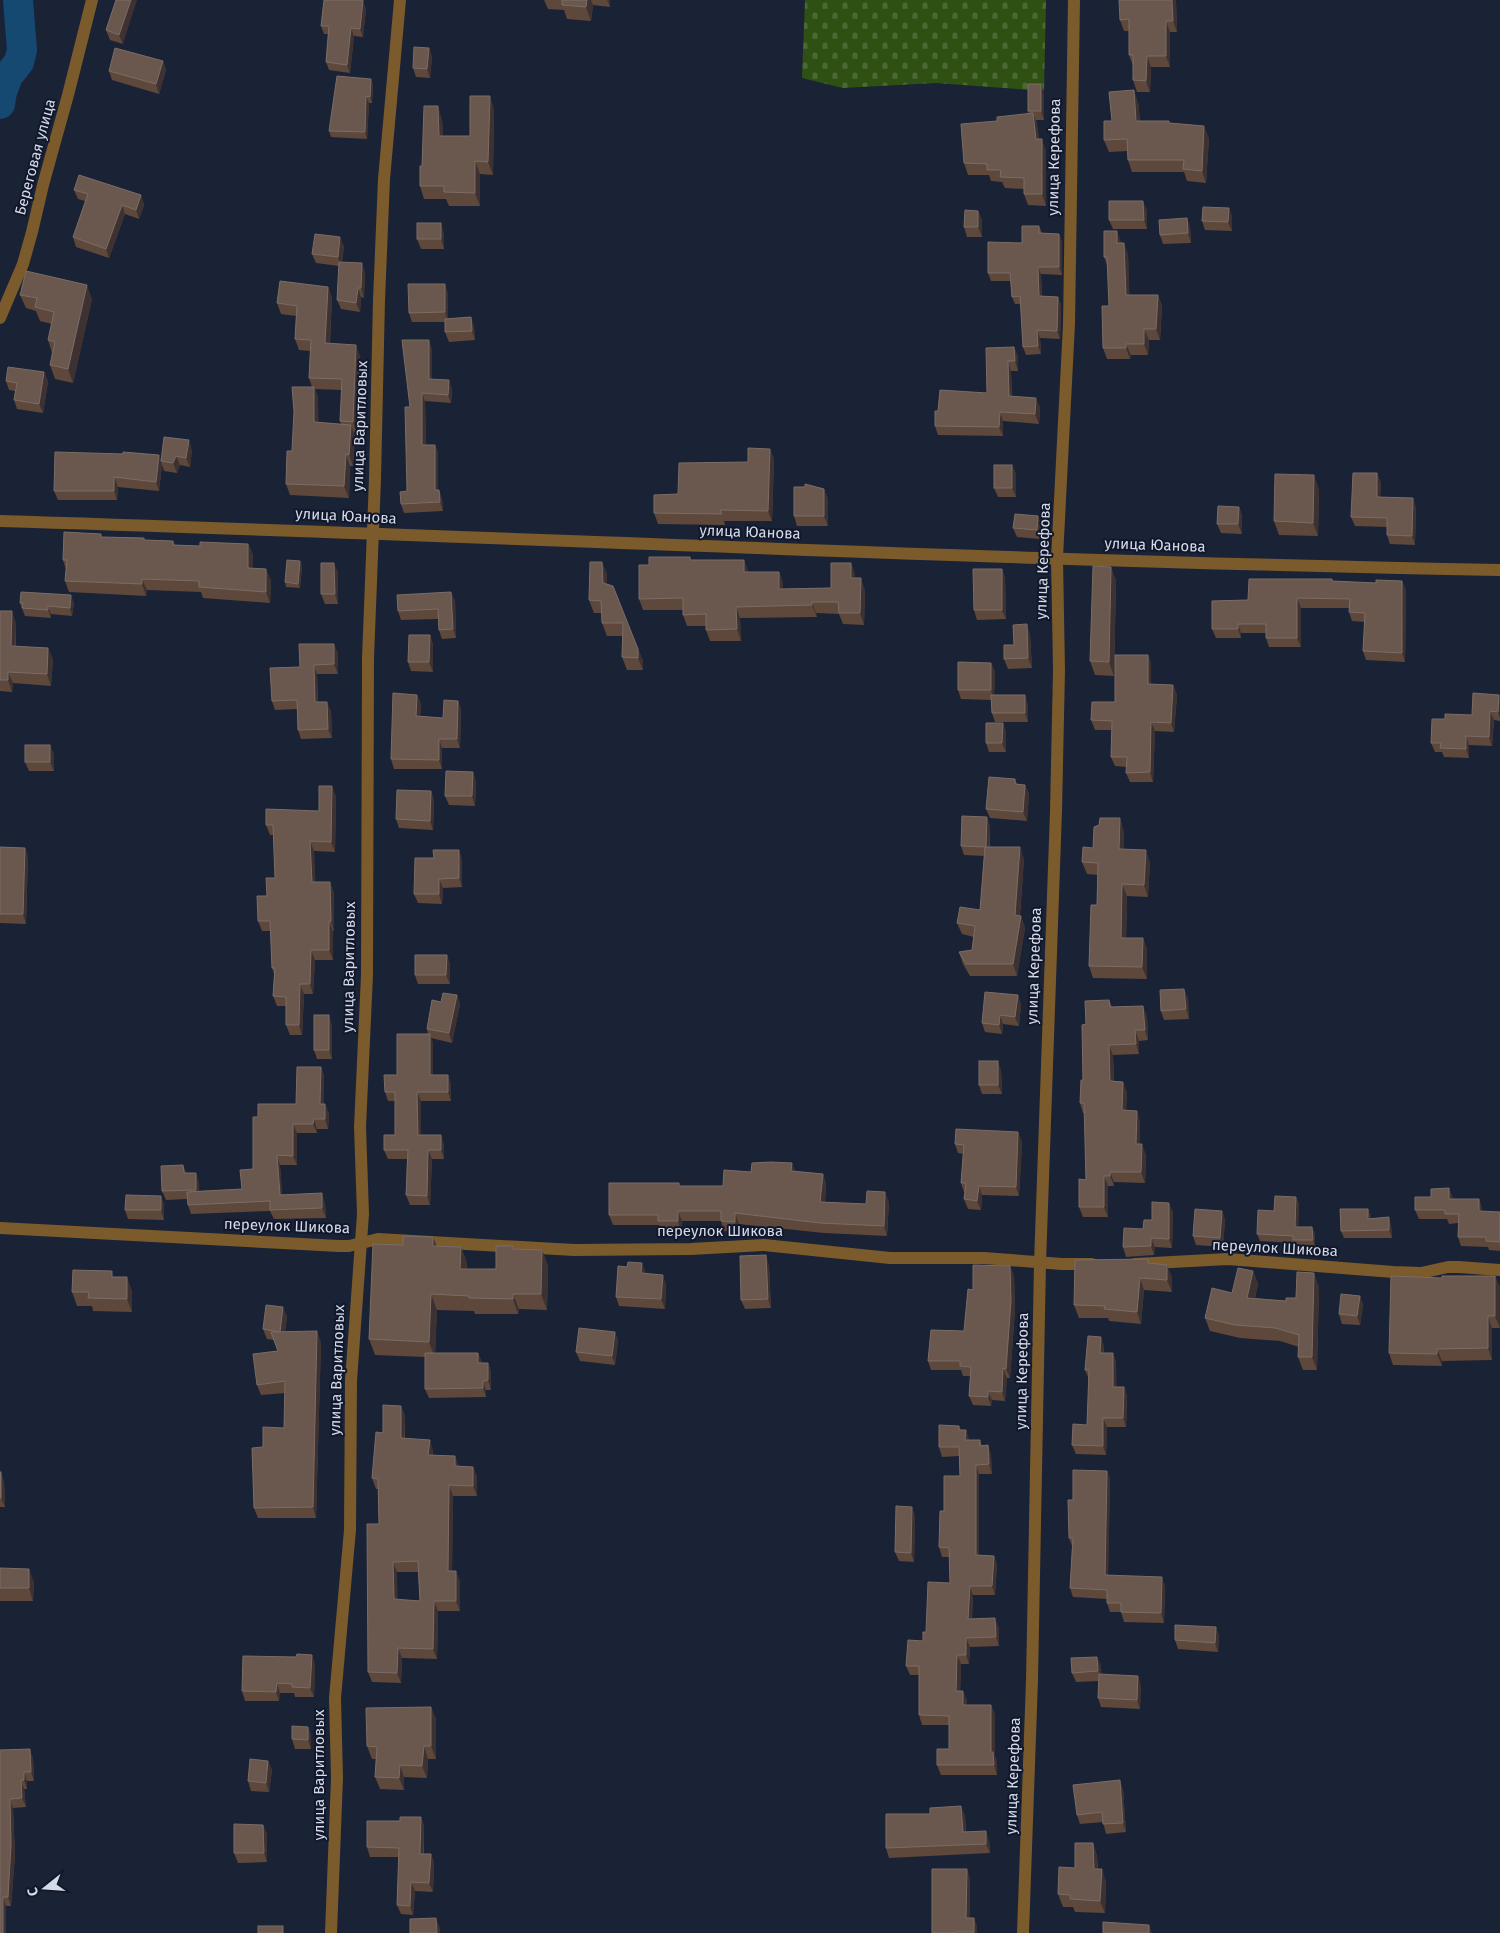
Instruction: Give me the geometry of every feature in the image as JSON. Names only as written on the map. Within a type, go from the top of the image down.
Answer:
[{"type":"street","name":"Береговая улица","points":[[0,318],[22,264],[32,232],[92,0]]},
{"type":"street","name":"улица Варитловых","points":[[331,1933],[337,1778],[335,1698],[350,1530],[352,1381],[363,1195],[360,1127],[367,975],[368,667],[384,180],[400,0]]},
{"type":"street","name":"улица Керефова","points":[[1023,1933],[1033,1640],[1040,1263],[1056,811],[1059,670],[1057,558],[1069,324],[1074,0]]},
{"type":"street","name":"улица Юанова","points":[[0,521],[1057,558],[1500,570]]},
{"type":"street","name":"переулок Шикова","points":[[0,1228],[339,1246],[349,1246],[378,1239],[574,1250],[691,1249],[764,1245],[890,1258],[984,1258],[1040,1263],[1105,1265]]},
{"type":"street","name":"переулок Шикова","points":[[1123,1265],[1228,1259],[1393,1272],[1421,1273],[1448,1267],[1500,1270]]},
{"type":"green space","points":[[805,0],[1046,0],[1044,91],[936,83],[843,88],[802,78]]},
{"type":"building","points":[[116,0],[131,0],[119,35],[106,30]]},
{"type":"building","points":[[324,0],[363,0],[360,29],[351,28],[347,65],[326,62],[329,26],[321,26]]},
{"type":"building","points":[[562,0],[587,0],[586,7],[562,5]]},
{"type":"building","points":[[1119,0],[1172,0],[1173,21],[1166,21],[1166,56],[1147,56],[1146,81],[1133,80],[1133,55],[1129,55],[1129,19],[1120,20]]},
{"type":"building","points":[[414,47],[429,48],[427,69],[413,68]]},
{"type":"building","points":[[115,48],[163,61],[156,84],[109,71]]},
{"type":"building","points":[[337,76],[371,79],[370,97],[366,96],[365,132],[329,131]]},
{"type":"building","points":[[1028,84],[1041,84],[1041,111],[1028,111]]},
{"type":"building","points":[[1134,90],[1136,121],[1169,121],[1169,123],[1204,126],[1202,171],[1183,169],[1184,160],[1128,160],[1127,139],[1104,140],[1104,121],[1112,121],[1109,92]]},
{"type":"building","points":[[470,96],[490,96],[488,162],[475,161],[475,193],[444,192],[444,186],[420,186],[424,106],[438,106],[439,136],[470,136]]},
{"type":"building","points":[[1033,113],[1036,139],[1042,139],[1042,194],[1024,194],[1024,178],[1000,177],[1001,170],[987,170],[987,164],[964,163],[961,124],[997,121],[997,117]]},
{"type":"building","points":[[79,175],[141,195],[136,210],[122,205],[106,249],[73,237],[88,194],[74,190]]},
{"type":"building","points":[[1109,201],[1143,201],[1144,220],[1109,220]]},
{"type":"building","points":[[1203,207],[1229,208],[1228,222],[1202,221]]},
{"type":"building","points":[[965,210],[978,211],[978,227],[964,227]]},
{"type":"building","points":[[1187,218],[1188,233],[1160,235],[1159,220]]},
{"type":"building","points":[[417,223],[441,223],[441,239],[417,239]]},
{"type":"building","points":[[1022,226],[1039,226],[1039,233],[1059,234],[1059,267],[1038,267],[1039,296],[1058,297],[1057,331],[1037,330],[1038,346],[1023,347],[1020,296],[1012,297],[1010,273],[988,273],[988,242],[1022,243]]},
{"type":"building","points":[[1104,231],[1117,231],[1117,243],[1124,243],[1126,295],[1158,295],[1156,329],[1144,329],[1144,344],[1126,344],[1126,348],[1103,348],[1102,306],[1109,306],[1107,257],[1104,257]]},
{"type":"building","points":[[315,234],[340,237],[338,257],[312,254]]},
{"type":"building","points":[[339,262],[362,263],[361,288],[358,288],[356,303],[337,300]]},
{"type":"building","points":[[26,271],[87,285],[68,369],[50,365],[55,342],[48,340],[54,312],[35,307],[37,298],[20,295]]},
{"type":"building","points":[[280,281],[328,287],[325,343],[356,345],[353,422],[340,421],[342,379],[309,378],[311,340],[295,339],[297,306],[277,303]]},
{"type":"building","points":[[408,284],[445,284],[445,312],[409,313]]},
{"type":"building","points":[[471,317],[472,331],[445,332],[445,319]]},
{"type":"building","points":[[402,340],[429,340],[429,379],[449,380],[448,395],[422,393],[422,445],[435,445],[435,490],[439,490],[440,502],[401,504],[400,492],[407,491],[405,407],[410,407]]},
{"type":"building","points":[[1014,347],[1015,361],[1008,361],[1009,396],[1036,398],[1035,414],[1000,412],[999,427],[935,426],[935,411],[938,411],[940,390],[987,393],[986,348]]},
{"type":"building","points":[[8,367],[44,372],[39,404],[14,400],[17,383],[6,381]]},
{"type":"building","points":[[292,387],[314,387],[314,422],[351,425],[349,455],[346,454],[344,486],[286,484],[287,451],[292,451],[294,411]]},
{"type":"building","points":[[164,437],[189,440],[186,458],[176,456],[173,463],[161,461]]},
{"type":"building","points":[[748,448],[770,449],[768,511],[720,510],[722,514],[654,513],[654,495],[678,494],[679,463],[748,462]]},
{"type":"building","points":[[55,452],[123,454],[123,452],[159,455],[156,482],[114,477],[114,491],[54,491]]},
{"type":"building","points":[[994,465],[1012,465],[1012,488],[994,488]]},
{"type":"building","points":[[1353,473],[1377,473],[1377,497],[1413,498],[1412,536],[1387,535],[1387,518],[1351,517]]},
{"type":"building","points":[[1275,474],[1314,475],[1313,523],[1274,521]]},
{"type":"building","points":[[805,484],[824,489],[824,516],[794,516],[794,487],[805,487]]},
{"type":"building","points":[[1218,506],[1239,507],[1238,524],[1217,524]]},
{"type":"building","points":[[1015,514],[1038,516],[1037,530],[1013,528]]},
{"type":"building","points":[[64,532],[101,534],[101,537],[173,541],[173,545],[200,546],[200,542],[248,544],[248,568],[266,569],[266,592],[199,587],[199,581],[142,579],[142,584],[65,581],[67,560],[63,560]]},
{"type":"building","points":[[649,557],[690,557],[690,560],[744,560],[744,572],[779,572],[779,589],[831,588],[831,563],[851,563],[851,578],[861,578],[860,613],[839,613],[838,602],[812,602],[812,605],[736,607],[737,629],[706,630],[706,614],[683,615],[683,598],[639,599],[639,565],[649,565]]},
{"type":"building","points":[[287,560],[300,561],[298,584],[285,582]]},
{"type":"building","points":[[590,562],[602,562],[603,583],[613,586],[638,649],[638,658],[622,657],[623,623],[602,623],[601,601],[589,600]]},
{"type":"building","points":[[321,563],[334,563],[335,594],[321,594]]},
{"type":"building","points":[[1093,566],[1111,567],[1109,662],[1090,661]]},
{"type":"building","points":[[973,569],[1002,569],[1002,610],[974,610]]},
{"type":"building","points":[[1249,579],[1332,579],[1332,581],[1376,583],[1376,580],[1402,581],[1402,653],[1363,651],[1365,613],[1349,612],[1350,599],[1297,598],[1297,638],[1266,638],[1266,624],[1238,624],[1238,629],[1212,629],[1212,601],[1248,600]]},
{"type":"building","points":[[21,592],[71,595],[70,608],[48,606],[48,610],[22,608],[23,603],[20,603]]},
{"type":"building","points":[[451,592],[453,629],[439,630],[438,609],[398,611],[397,595]]},
{"type":"building","points":[[0,611],[12,611],[11,646],[48,648],[47,674],[8,672],[8,680],[0,680]]},
{"type":"building","points":[[1027,624],[1028,658],[1004,659],[1004,645],[1014,645],[1013,625]]},
{"type":"building","points":[[409,635],[430,635],[429,662],[408,662]]},
{"type":"building","points":[[299,644],[334,644],[334,664],[314,665],[315,702],[327,702],[328,729],[298,730],[297,700],[272,701],[270,668],[300,667]]},
{"type":"building","points":[[1115,655],[1148,655],[1148,684],[1173,685],[1171,723],[1151,722],[1150,772],[1126,773],[1127,757],[1111,757],[1112,721],[1091,720],[1092,702],[1115,702]]},
{"type":"building","points":[[958,662],[991,663],[991,690],[958,690]]},
{"type":"building","points":[[393,693],[417,695],[416,716],[443,718],[444,700],[458,701],[457,739],[439,739],[439,760],[391,759]]},
{"type":"building","points":[[1473,693],[1499,695],[1498,712],[1490,711],[1489,737],[1466,736],[1466,749],[1440,748],[1441,743],[1431,743],[1432,719],[1445,719],[1445,714],[1472,715]]},
{"type":"building","points":[[991,695],[1025,695],[1025,713],[992,713]]},
{"type":"building","points":[[986,723],[1003,723],[1002,743],[986,743]]},
{"type":"building","points":[[25,745],[50,745],[50,762],[25,762]]},
{"type":"building","points":[[446,771],[473,772],[472,796],[445,796]]},
{"type":"building","points":[[989,777],[1015,779],[1015,784],[1025,785],[1023,812],[986,809]]},
{"type":"building","points":[[319,786],[332,786],[331,842],[310,841],[312,882],[330,882],[331,921],[329,921],[329,950],[311,950],[310,984],[300,984],[299,1025],[286,1025],[286,997],[273,996],[275,968],[272,968],[270,921],[258,921],[257,896],[267,896],[266,878],[275,878],[273,825],[266,825],[266,809],[319,811]]},
{"type":"building","points":[[397,790],[431,791],[430,821],[396,819]]},
{"type":"building","points":[[962,816],[987,817],[986,847],[961,846]]},
{"type":"building","points":[[1100,818],[1120,818],[1119,849],[1146,850],[1144,885],[1122,884],[1121,938],[1143,938],[1142,967],[1089,966],[1091,905],[1097,905],[1098,863],[1082,862],[1083,847],[1093,848],[1094,827],[1099,825]]},
{"type":"building","points":[[0,847],[25,848],[23,914],[0,914]]},
{"type":"building","points":[[985,847],[1020,847],[1015,915],[1021,916],[1013,964],[966,964],[959,952],[972,950],[975,926],[957,923],[960,907],[980,910]]},
{"type":"building","points":[[433,850],[459,850],[459,878],[439,879],[439,894],[414,894],[415,858],[434,858]]},
{"type":"building","points":[[415,955],[447,955],[446,975],[415,975]]},
{"type":"building","points":[[1184,989],[1186,1009],[1161,1011],[1160,990]]},
{"type":"building","points":[[985,992],[1018,995],[1015,1017],[1000,1015],[999,1025],[982,1023]]},
{"type":"building","points":[[443,993],[457,995],[449,1033],[427,1029],[432,1000],[441,1002]]},
{"type":"building","points":[[1109,1000],[1110,1007],[1143,1006],[1145,1030],[1135,1030],[1136,1044],[1109,1045],[1110,1081],[1123,1082],[1122,1110],[1137,1111],[1136,1144],[1142,1144],[1141,1172],[1110,1172],[1110,1176],[1104,1176],[1104,1207],[1079,1207],[1079,1179],[1086,1180],[1084,1103],[1080,1103],[1081,1080],[1083,1080],[1082,1025],[1086,1024],[1085,1001]]},
{"type":"building","points":[[314,1015],[329,1015],[329,1050],[314,1050]]},
{"type":"building","points":[[397,1034],[430,1034],[430,1075],[448,1075],[448,1092],[417,1092],[418,1135],[441,1135],[441,1150],[428,1150],[427,1196],[406,1195],[408,1150],[384,1150],[384,1135],[395,1135],[395,1092],[385,1092],[384,1075],[397,1075]]},
{"type":"building","points":[[979,1061],[998,1061],[998,1085],[979,1085]]},
{"type":"building","points":[[297,1067],[321,1067],[320,1104],[325,1104],[325,1119],[314,1119],[313,1124],[293,1124],[293,1156],[277,1155],[280,1195],[322,1193],[322,1208],[270,1210],[270,1201],[188,1205],[187,1192],[242,1189],[240,1170],[253,1169],[253,1117],[258,1117],[258,1104],[296,1104]]},
{"type":"building","points":[[956,1129],[1018,1132],[1016,1187],[979,1186],[977,1201],[964,1199],[966,1183],[961,1183],[964,1145],[955,1144]]},
{"type":"building","points":[[752,1163],[792,1163],[791,1171],[823,1174],[820,1202],[866,1204],[867,1191],[885,1192],[884,1226],[820,1223],[735,1213],[735,1222],[721,1221],[721,1211],[678,1211],[678,1221],[658,1221],[658,1215],[609,1215],[609,1183],[679,1183],[679,1186],[723,1186],[724,1170],[751,1172]]},
{"type":"building","points":[[183,1165],[184,1173],[196,1173],[196,1190],[162,1191],[161,1166]]},
{"type":"building","points":[[1449,1188],[1449,1199],[1479,1199],[1479,1211],[1500,1212],[1500,1242],[1486,1241],[1486,1237],[1458,1237],[1459,1214],[1445,1214],[1445,1210],[1415,1210],[1415,1197],[1431,1197],[1431,1189]]},
{"type":"building","points":[[126,1195],[161,1196],[161,1210],[125,1210]]},
{"type":"building","points":[[1275,1196],[1296,1197],[1295,1227],[1312,1227],[1313,1240],[1293,1240],[1293,1236],[1257,1234],[1258,1210],[1274,1211]]},
{"type":"building","points":[[1152,1202],[1169,1203],[1169,1239],[1151,1238],[1151,1246],[1123,1247],[1124,1228],[1143,1229],[1144,1220],[1152,1220]]},
{"type":"building","points":[[1195,1209],[1222,1211],[1220,1238],[1193,1236]]},
{"type":"building","points":[[1340,1209],[1368,1209],[1368,1219],[1389,1217],[1389,1230],[1341,1231]]},
{"type":"building","points":[[403,1236],[433,1237],[433,1246],[461,1247],[460,1269],[496,1269],[496,1246],[513,1246],[513,1249],[542,1250],[541,1294],[513,1294],[513,1299],[469,1298],[469,1296],[431,1294],[429,1342],[369,1339],[373,1244],[403,1245]]},
{"type":"building","points":[[766,1255],[768,1299],[741,1300],[740,1256]]},
{"type":"building","points":[[1148,1259],[1148,1263],[1167,1265],[1167,1280],[1140,1278],[1137,1312],[1104,1309],[1105,1306],[1074,1305],[1075,1260]]},
{"type":"building","points":[[628,1262],[642,1263],[641,1273],[663,1275],[661,1299],[616,1297],[618,1266],[627,1267]]},
{"type":"building","points":[[973,1265],[1010,1266],[1011,1301],[1006,1369],[1003,1368],[1002,1392],[988,1391],[988,1397],[969,1396],[971,1367],[960,1366],[960,1361],[928,1361],[931,1330],[964,1331],[968,1289],[973,1290]]},
{"type":"building","points":[[1238,1268],[1253,1271],[1247,1298],[1286,1301],[1286,1298],[1296,1298],[1297,1272],[1314,1273],[1312,1357],[1298,1357],[1299,1335],[1275,1328],[1235,1325],[1205,1318],[1212,1288],[1232,1293]]},
{"type":"building","points":[[73,1270],[112,1271],[112,1277],[127,1277],[127,1299],[88,1298],[89,1292],[72,1292]]},
{"type":"building","points":[[1391,1276],[1442,1278],[1442,1276],[1495,1276],[1495,1316],[1488,1316],[1488,1348],[1437,1349],[1437,1354],[1389,1353]]},
{"type":"building","points":[[1341,1294],[1360,1296],[1357,1316],[1339,1314]]},
{"type":"building","points":[[266,1305],[283,1307],[280,1332],[263,1329]]},
{"type":"building","points":[[579,1328],[615,1332],[612,1356],[576,1352]]},
{"type":"building","points":[[317,1331],[313,1507],[254,1508],[252,1448],[263,1447],[263,1427],[284,1428],[285,1381],[257,1385],[253,1354],[278,1351],[271,1332]]},
{"type":"building","points":[[1088,1336],[1101,1337],[1100,1353],[1113,1353],[1113,1387],[1124,1387],[1123,1418],[1103,1418],[1103,1446],[1072,1445],[1073,1424],[1087,1425],[1089,1370],[1085,1370]]},
{"type":"building","points":[[425,1353],[478,1353],[478,1363],[488,1363],[488,1380],[483,1381],[483,1388],[425,1389]]},
{"type":"building","points":[[383,1405],[401,1406],[401,1438],[430,1440],[428,1455],[455,1456],[455,1466],[473,1467],[473,1486],[449,1485],[448,1571],[456,1571],[456,1601],[434,1601],[433,1649],[398,1648],[397,1673],[368,1672],[367,1524],[379,1524],[378,1479],[372,1478],[376,1432],[383,1433]],"holes":[[[418,1561],[420,1601],[394,1599],[393,1562]]]},
{"type":"building","points":[[939,1425],[959,1426],[959,1430],[966,1430],[965,1440],[980,1440],[980,1446],[988,1445],[989,1464],[976,1465],[976,1555],[994,1556],[992,1586],[970,1586],[968,1619],[995,1618],[996,1637],[966,1638],[966,1655],[957,1655],[956,1691],[963,1691],[963,1705],[991,1705],[991,1752],[993,1752],[994,1765],[937,1765],[937,1749],[949,1749],[949,1716],[919,1715],[919,1666],[906,1666],[908,1640],[923,1641],[923,1632],[926,1632],[928,1582],[950,1583],[949,1548],[939,1547],[940,1511],[944,1511],[944,1476],[960,1476],[959,1447],[939,1447]]},
{"type":"building","points":[[1073,1470],[1107,1471],[1105,1575],[1162,1577],[1161,1613],[1121,1612],[1121,1603],[1107,1603],[1107,1590],[1070,1588],[1073,1538],[1069,1538],[1068,1500],[1073,1500]]},
{"type":"building","points":[[1,1472],[1,1498],[0,1498]]},
{"type":"building","points":[[896,1506],[912,1507],[911,1553],[895,1552]]},
{"type":"building","points":[[0,1568],[29,1569],[29,1588],[0,1588]]},
{"type":"building","points":[[1175,1625],[1216,1627],[1215,1643],[1175,1640]]},
{"type":"building","points":[[297,1654],[312,1655],[310,1688],[292,1687],[292,1684],[277,1683],[276,1692],[242,1691],[243,1656],[296,1657]]},
{"type":"building","points":[[1097,1657],[1098,1671],[1072,1673],[1071,1658]]},
{"type":"building","points":[[1099,1674],[1138,1676],[1137,1700],[1098,1698]]},
{"type":"building","points":[[431,1707],[431,1746],[424,1746],[422,1766],[400,1765],[399,1778],[375,1777],[377,1747],[367,1746],[366,1708]]},
{"type":"building","points":[[292,1726],[308,1727],[308,1740],[292,1739]]},
{"type":"building","points":[[30,1749],[31,1772],[24,1772],[24,1780],[21,1780],[22,1798],[10,1799],[11,1845],[8,1897],[3,1897],[3,1933],[0,1933],[0,1750]]},
{"type":"building","points":[[250,1759],[268,1761],[266,1783],[248,1781]]},
{"type":"building","points":[[1120,1780],[1123,1823],[1103,1824],[1102,1812],[1077,1815],[1073,1785]]},
{"type":"building","points":[[961,1806],[963,1832],[986,1831],[986,1844],[886,1848],[886,1814],[930,1814],[930,1808]]},
{"type":"building","points":[[400,1817],[421,1817],[420,1854],[431,1854],[429,1883],[411,1882],[410,1906],[397,1905],[399,1848],[367,1847],[367,1821],[400,1821]]},
{"type":"building","points":[[234,1824],[263,1825],[264,1853],[234,1853]]},
{"type":"building","points":[[1075,1843],[1093,1843],[1094,1869],[1102,1869],[1100,1901],[1070,1899],[1070,1895],[1058,1894],[1059,1867],[1075,1868]]},
{"type":"building","points":[[932,1869],[967,1869],[966,1918],[974,1918],[974,1932],[932,1933]]},
{"type":"building","points":[[436,1918],[437,1933],[410,1933],[410,1919]]},
{"type":"building","points":[[1103,1922],[1149,1925],[1149,1933],[1103,1933]]},
{"type":"building","points":[[258,1926],[283,1926],[283,1933],[258,1933]]},
{"type":"waterway","points":[[0,104],[8,76],[19,62],[22,50],[18,0]]}]
